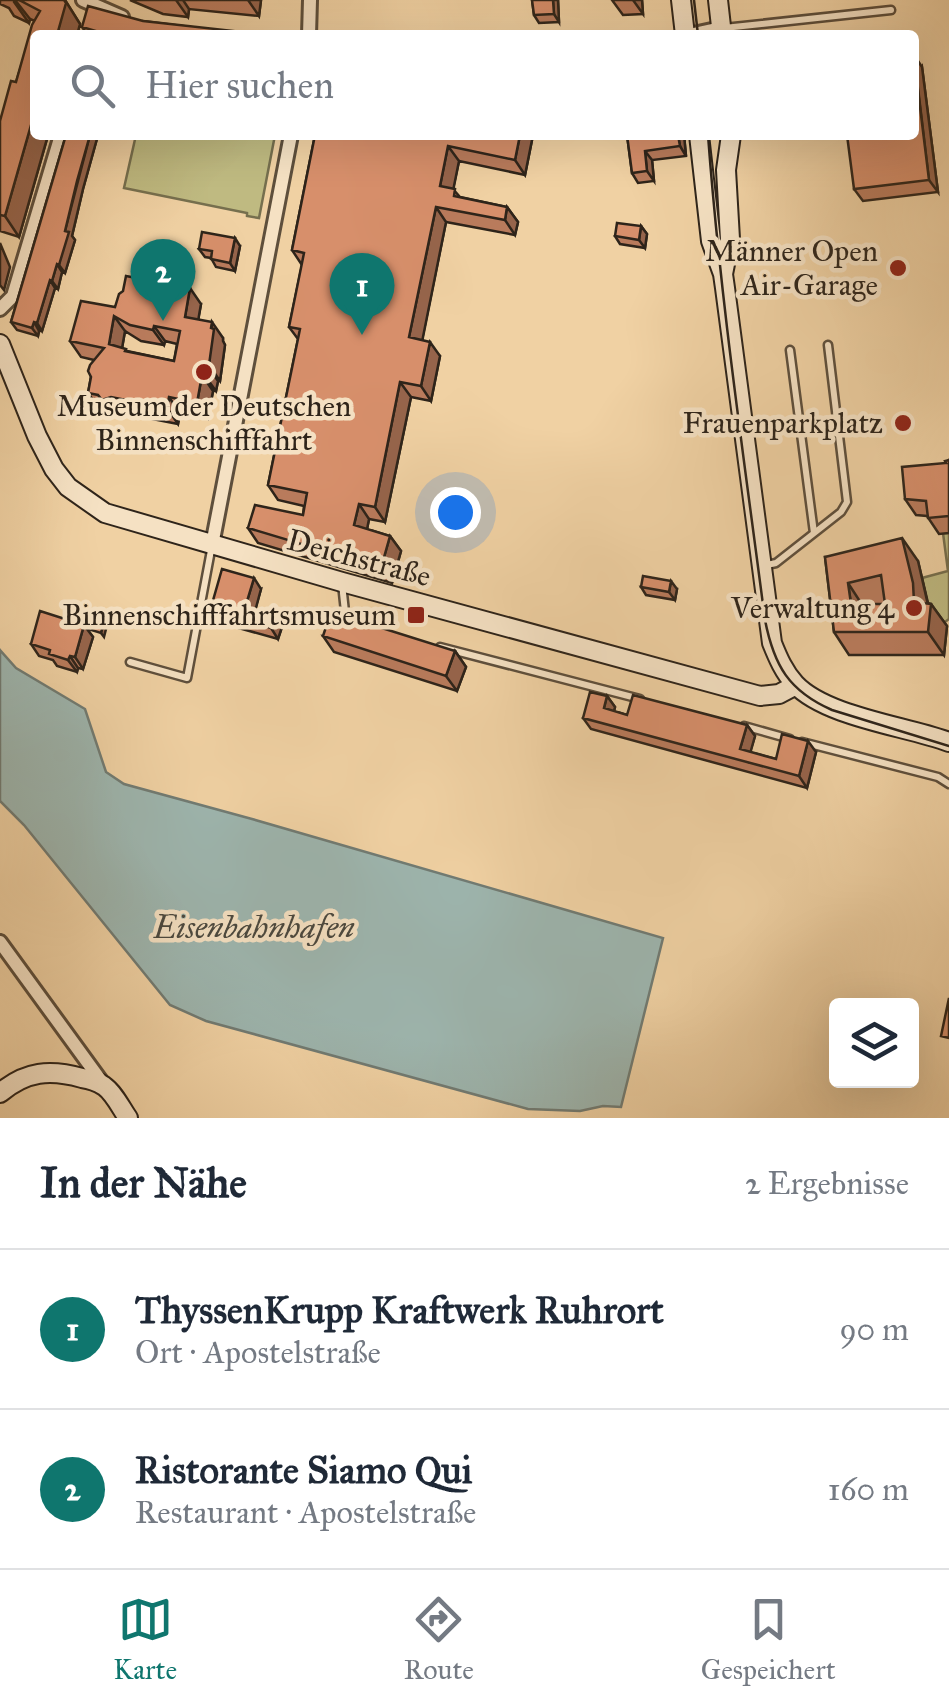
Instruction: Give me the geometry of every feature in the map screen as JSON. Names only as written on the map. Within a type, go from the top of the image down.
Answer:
[{"type":"street","points":[[82,0],[97,10],[138,23]]},
{"type":"street","points":[[309,30],[310,0]]},
{"type":"street","points":[[681,0],[686,30]]},
{"type":"street","points":[[718,0],[721,30]]},
{"type":"street","points":[[0,309],[13,296],[59,140]]},
{"type":"street","points":[[212,546],[290,140]]},
{"type":"street","points":[[700,140],[712,241],[723,274],[772,643],[781,666],[796,685],[832,707],[949,742]]},
{"type":"street","points":[[723,274],[730,239],[726,170],[730,140]]},
{"type":"street","name":"Deichstraße","points":[[0,344],[54,469],[68,486],[106,513],[212,546],[760,696],[779,694],[796,685]]},
{"type":"street","points":[[0,942],[128,1118]]},
{"type":"street","points":[[0,1093],[17,1080],[49,1072],[105,1086]]},
{"type":"lane","points":[[736,30],[891,10]]},
{"type":"lane","points":[[761,566],[776,564],[841,512],[847,502],[828,345]]},
{"type":"lane","points":[[790,350],[814,534]]},
{"type":"lane","points":[[130,662],[187,678],[212,546]]},
{"type":"lane","points":[[342,582],[346,622]]},
{"type":"lane","points":[[422,642],[652,702]]},
{"type":"lane","points":[[728,722],[938,777],[949,784]]},
{"type":"shaded area","points":[[135,140],[274,140],[259,218],[124,188]]},
{"type":"shaded area","points":[[943,533],[949,533],[949,619],[941,625],[928,605],[922,578],[948,571]]},
{"type":"water","name":"Eisenbahnhafen","points":[[0,650],[16,668],[85,709],[106,772],[124,784],[663,938],[621,1107],[580,1111],[528,1109],[206,1021],[170,1005],[24,825],[0,801]]},
{"type":"building","points":[[19,0],[66,3],[58,30],[31,30],[40,11]]},
{"type":"building","points":[[532,0],[553,0],[554,14],[534,15]]},
{"type":"building","points":[[88,6],[143,21],[225,30],[92,30],[82,27]]},
{"type":"building","points":[[30,32],[30,128],[5,216],[0,215],[0,121],[11,81],[16,82]]},
{"type":"building","points":[[919,99],[929,180],[854,189],[848,140],[919,140]]},
{"type":"building","points":[[65,140],[89,140],[65,231],[69,232],[37,323],[32,328],[11,322]]},
{"type":"building","points":[[314,140],[519,140],[515,160],[448,146],[440,186],[455,189],[454,196],[507,207],[505,220],[436,207],[409,337],[430,342],[421,386],[400,382],[375,507],[359,504],[354,525],[390,536],[381,568],[248,528],[255,505],[303,515],[307,493],[268,485],[300,329],[289,327],[304,253],[292,250]]},
{"type":"building","points":[[628,140],[679,140],[680,146],[645,151],[647,171],[632,173]]},
{"type":"building","points":[[617,223],[641,226],[639,240],[615,236]]},
{"type":"building","points":[[202,232],[235,238],[230,263],[211,259],[212,251],[199,249]]},
{"type":"building","points":[[126,276],[190,288],[185,317],[212,322],[214,329],[209,365],[205,376],[202,375],[197,403],[169,397],[167,408],[111,397],[102,400],[88,393],[90,365],[104,348],[70,341],[81,301],[115,307]],"holes":[[[114,316],[130,325],[180,331],[174,361],[109,344]]]},
{"type":"building","points":[[949,460],[949,516],[928,518],[926,501],[905,499],[902,467]]},
{"type":"building","points":[[902,538],[914,602],[931,604],[928,632],[834,632],[825,557]],"holes":[[[881,575],[885,604],[851,604],[848,583]]]},
{"type":"building","points":[[222,569],[254,578],[245,608],[274,616],[271,628],[210,611]]},
{"type":"building","points":[[643,576],[671,581],[669,592],[641,587]]},
{"type":"building","points":[[40,611],[84,625],[75,657],[68,660],[31,644]]},
{"type":"building","points":[[331,612],[455,651],[446,676],[323,636]]},
{"type":"building","points":[[92,618],[104,621],[101,633],[88,629]]},
{"type":"building","points":[[590,692],[607,696],[604,708],[627,715],[633,695],[747,725],[740,749],[776,759],[782,734],[808,741],[799,776],[583,718]]},
{"type":"building","points":[[949,998],[949,1038],[941,1036]]},
{"type":"tram line","points":[[694,0],[697,30]]},
{"type":"tram line","points":[[708,140],[733,378],[765,620],[773,651],[794,685],[817,703],[949,746]]},
{"type":"place","name":"Männer Open Air-Garage","points":[[898,268]]},
{"type":"place","name":"Ristorante Siamo Qui","points":[[163,321]]},
{"type":"place","name":"ThyssenKrupp Kraftwerk Ruhrort","points":[[362,335]]},
{"type":"place","name":"Museum der Deutschen Binnenschifffahrt","points":[[204,372]]},
{"type":"place","name":"Frauenparkplatz","points":[[903,423]]},
{"type":"place","name":"Verwaltung 4","points":[[914,608]]},
{"type":"place","name":"Binnenschifffahrtsmuseum","points":[[416,615]]}]
